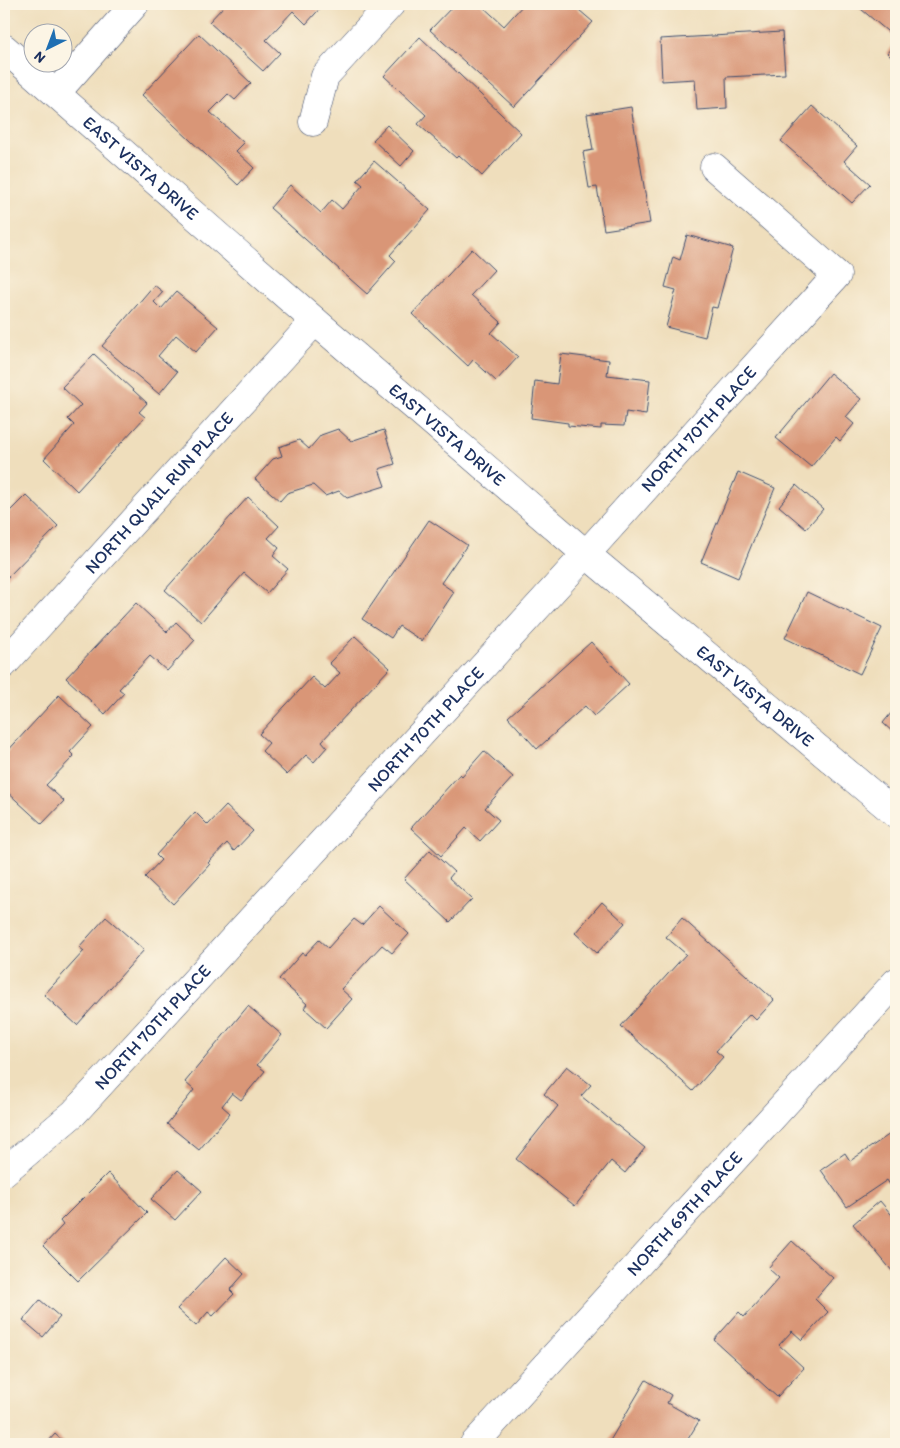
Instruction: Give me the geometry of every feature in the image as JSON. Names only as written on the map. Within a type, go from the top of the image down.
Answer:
[{"type":"street","points":[[56,93],[135,4]]},
{"type":"street","points":[[313,122],[325,76],[391,4]]},
{"type":"street","name":"EAST VISTA DRIVE","points":[[4,48],[315,321],[586,554],[896,814]]},
{"type":"street","name":"NORTH 70TH PLACE","points":[[4,1172],[74,1113],[586,554],[837,275],[714,167]]},
{"type":"street","name":"NORTH QUAIL RUN PLACE","points":[[4,664],[315,321]]},
{"type":"street","name":"NORTH 69TH PLACE","points":[[474,1444],[896,982]]},
{"type":"building","points":[[219,4],[324,4],[306,24],[293,11],[266,40],[280,53],[263,71],[209,22],[223,7]]},
{"type":"building","points":[[455,4],[480,4],[504,26],[524,4],[572,4],[593,22],[514,107],[430,30]]},
{"type":"building","points":[[855,4],[896,4],[896,33],[893,36]]},
{"type":"building","points":[[782,32],[785,74],[726,77],[727,108],[697,110],[695,79],[662,81],[660,39]]},
{"type":"building","points":[[199,34],[251,83],[235,100],[228,94],[210,112],[244,143],[236,151],[254,168],[238,185],[142,95]]},
{"type":"building","points":[[420,37],[521,133],[482,176],[459,155],[456,158],[418,124],[426,115],[384,76]]},
{"type":"building","points":[[896,42],[896,62],[887,53]]},
{"type":"building","points":[[812,106],[857,146],[844,161],[870,184],[852,203],[781,141]]},
{"type":"building","points":[[631,107],[650,223],[604,230],[597,187],[589,188],[583,152],[593,150],[587,114]]},
{"type":"building","points":[[387,125],[414,151],[401,166],[373,140]]},
{"type":"building","points":[[374,161],[430,210],[390,255],[396,261],[367,294],[270,208],[290,185],[321,213],[332,200],[342,209],[363,185],[357,180]]},
{"type":"building","points":[[687,235],[733,248],[717,308],[712,307],[705,337],[666,327],[676,290],[665,287],[673,257],[680,260]]},
{"type":"building","points":[[472,249],[494,270],[471,295],[501,322],[491,333],[518,357],[496,381],[473,360],[468,366],[412,314]]},
{"type":"building","points":[[154,285],[163,292],[154,302],[161,309],[176,292],[218,327],[196,352],[176,335],[158,356],[177,372],[159,394],[102,346]]},
{"type":"building","points":[[94,354],[147,403],[139,412],[145,417],[77,491],[44,459],[74,425],[68,419],[81,405],[62,387]]},
{"type":"building","points":[[561,354],[609,360],[607,375],[650,380],[646,415],[626,412],[624,426],[601,425],[601,429],[568,426],[568,423],[531,418],[535,381],[557,384]]},
{"type":"building","points":[[830,373],[861,399],[846,417],[854,424],[840,441],[836,437],[811,467],[776,438]]},
{"type":"building","points":[[338,429],[351,441],[384,430],[395,464],[379,469],[385,486],[347,498],[339,491],[325,496],[313,485],[287,493],[280,501],[255,479],[273,459],[282,456],[279,447],[299,440],[309,449],[321,435]]},
{"type":"building","points":[[738,472],[775,488],[738,578],[701,562]]},
{"type":"building","points":[[796,485],[823,509],[806,529],[779,506]]},
{"type":"building","points":[[26,495],[58,526],[4,581],[4,517]]},
{"type":"building","points":[[248,497],[279,526],[268,538],[279,548],[273,556],[288,569],[267,593],[244,573],[201,622],[165,590]]},
{"type":"building","points":[[429,520],[467,545],[441,583],[454,592],[422,641],[399,626],[391,638],[362,619]]},
{"type":"building","points":[[807,592],[882,628],[860,674],[785,638]]},
{"type":"building","points":[[136,603],[167,632],[176,622],[195,640],[167,671],[150,656],[119,689],[124,693],[105,714],[66,678]]},
{"type":"building","points":[[355,636],[390,668],[322,741],[327,747],[314,762],[306,755],[287,775],[262,751],[269,743],[259,734],[312,677],[325,689],[340,673],[329,663]]},
{"type":"building","points":[[591,642],[629,684],[594,716],[585,706],[537,749],[508,717]]},
{"type":"building","points":[[59,695],[93,727],[70,752],[74,756],[46,785],[64,801],[42,824],[4,789],[4,755]]},
{"type":"building","points":[[896,707],[896,735],[883,723]]},
{"type":"building","points":[[484,751],[513,777],[485,808],[499,820],[480,841],[466,828],[441,856],[411,828],[460,774],[462,776]]},
{"type":"building","points":[[226,806],[253,831],[234,851],[227,843],[173,904],[145,877],[161,860],[156,855],[195,812],[208,825]]},
{"type":"building","points":[[430,850],[454,872],[449,878],[472,899],[450,922],[404,879]]},
{"type":"building","points":[[602,902],[625,923],[597,953],[575,933]]},
{"type":"building","points":[[379,906],[409,934],[392,953],[382,945],[341,989],[352,999],[326,1028],[304,1008],[307,1004],[279,979],[302,953],[305,955],[319,940],[328,948],[354,919],[362,925]]},
{"type":"building","points":[[106,917],[144,950],[77,1025],[44,995],[84,951],[79,947]]},
{"type":"building","points":[[682,918],[774,1000],[756,1020],[750,1014],[716,1051],[723,1057],[693,1091],[621,1026],[686,954],[666,937]]},
{"type":"building","points":[[248,1006],[282,1035],[257,1065],[265,1071],[241,1100],[232,1093],[222,1106],[230,1113],[199,1150],[167,1124],[194,1090],[185,1082]]},
{"type":"building","points":[[567,1066],[591,1085],[581,1096],[645,1148],[625,1173],[611,1161],[575,1206],[516,1159],[558,1106],[544,1094]]},
{"type":"building","points":[[896,1130],[896,1190],[894,1191],[887,1180],[847,1207],[821,1170],[845,1153],[850,1161]]},
{"type":"building","points":[[178,1170],[202,1191],[175,1220],[151,1199]]},
{"type":"building","points":[[108,1173],[147,1213],[78,1281],[43,1246],[63,1225],[60,1221]]},
{"type":"building","points":[[880,1201],[896,1220],[896,1270],[893,1272],[853,1224]]},
{"type":"building","points":[[792,1241],[833,1278],[815,1299],[828,1312],[802,1340],[792,1331],[779,1345],[804,1368],[777,1397],[714,1340],[739,1312],[744,1317],[779,1278],[768,1268]]},
{"type":"building","points":[[226,1257],[244,1274],[230,1290],[234,1294],[213,1316],[208,1312],[196,1326],[177,1309]]},
{"type":"building","points":[[40,1300],[60,1317],[43,1337],[23,1320]]},
{"type":"building","points":[[646,1380],[671,1395],[667,1403],[699,1421],[685,1444],[608,1444]]},
{"type":"building","points":[[55,1434],[66,1444],[46,1444]]}]
